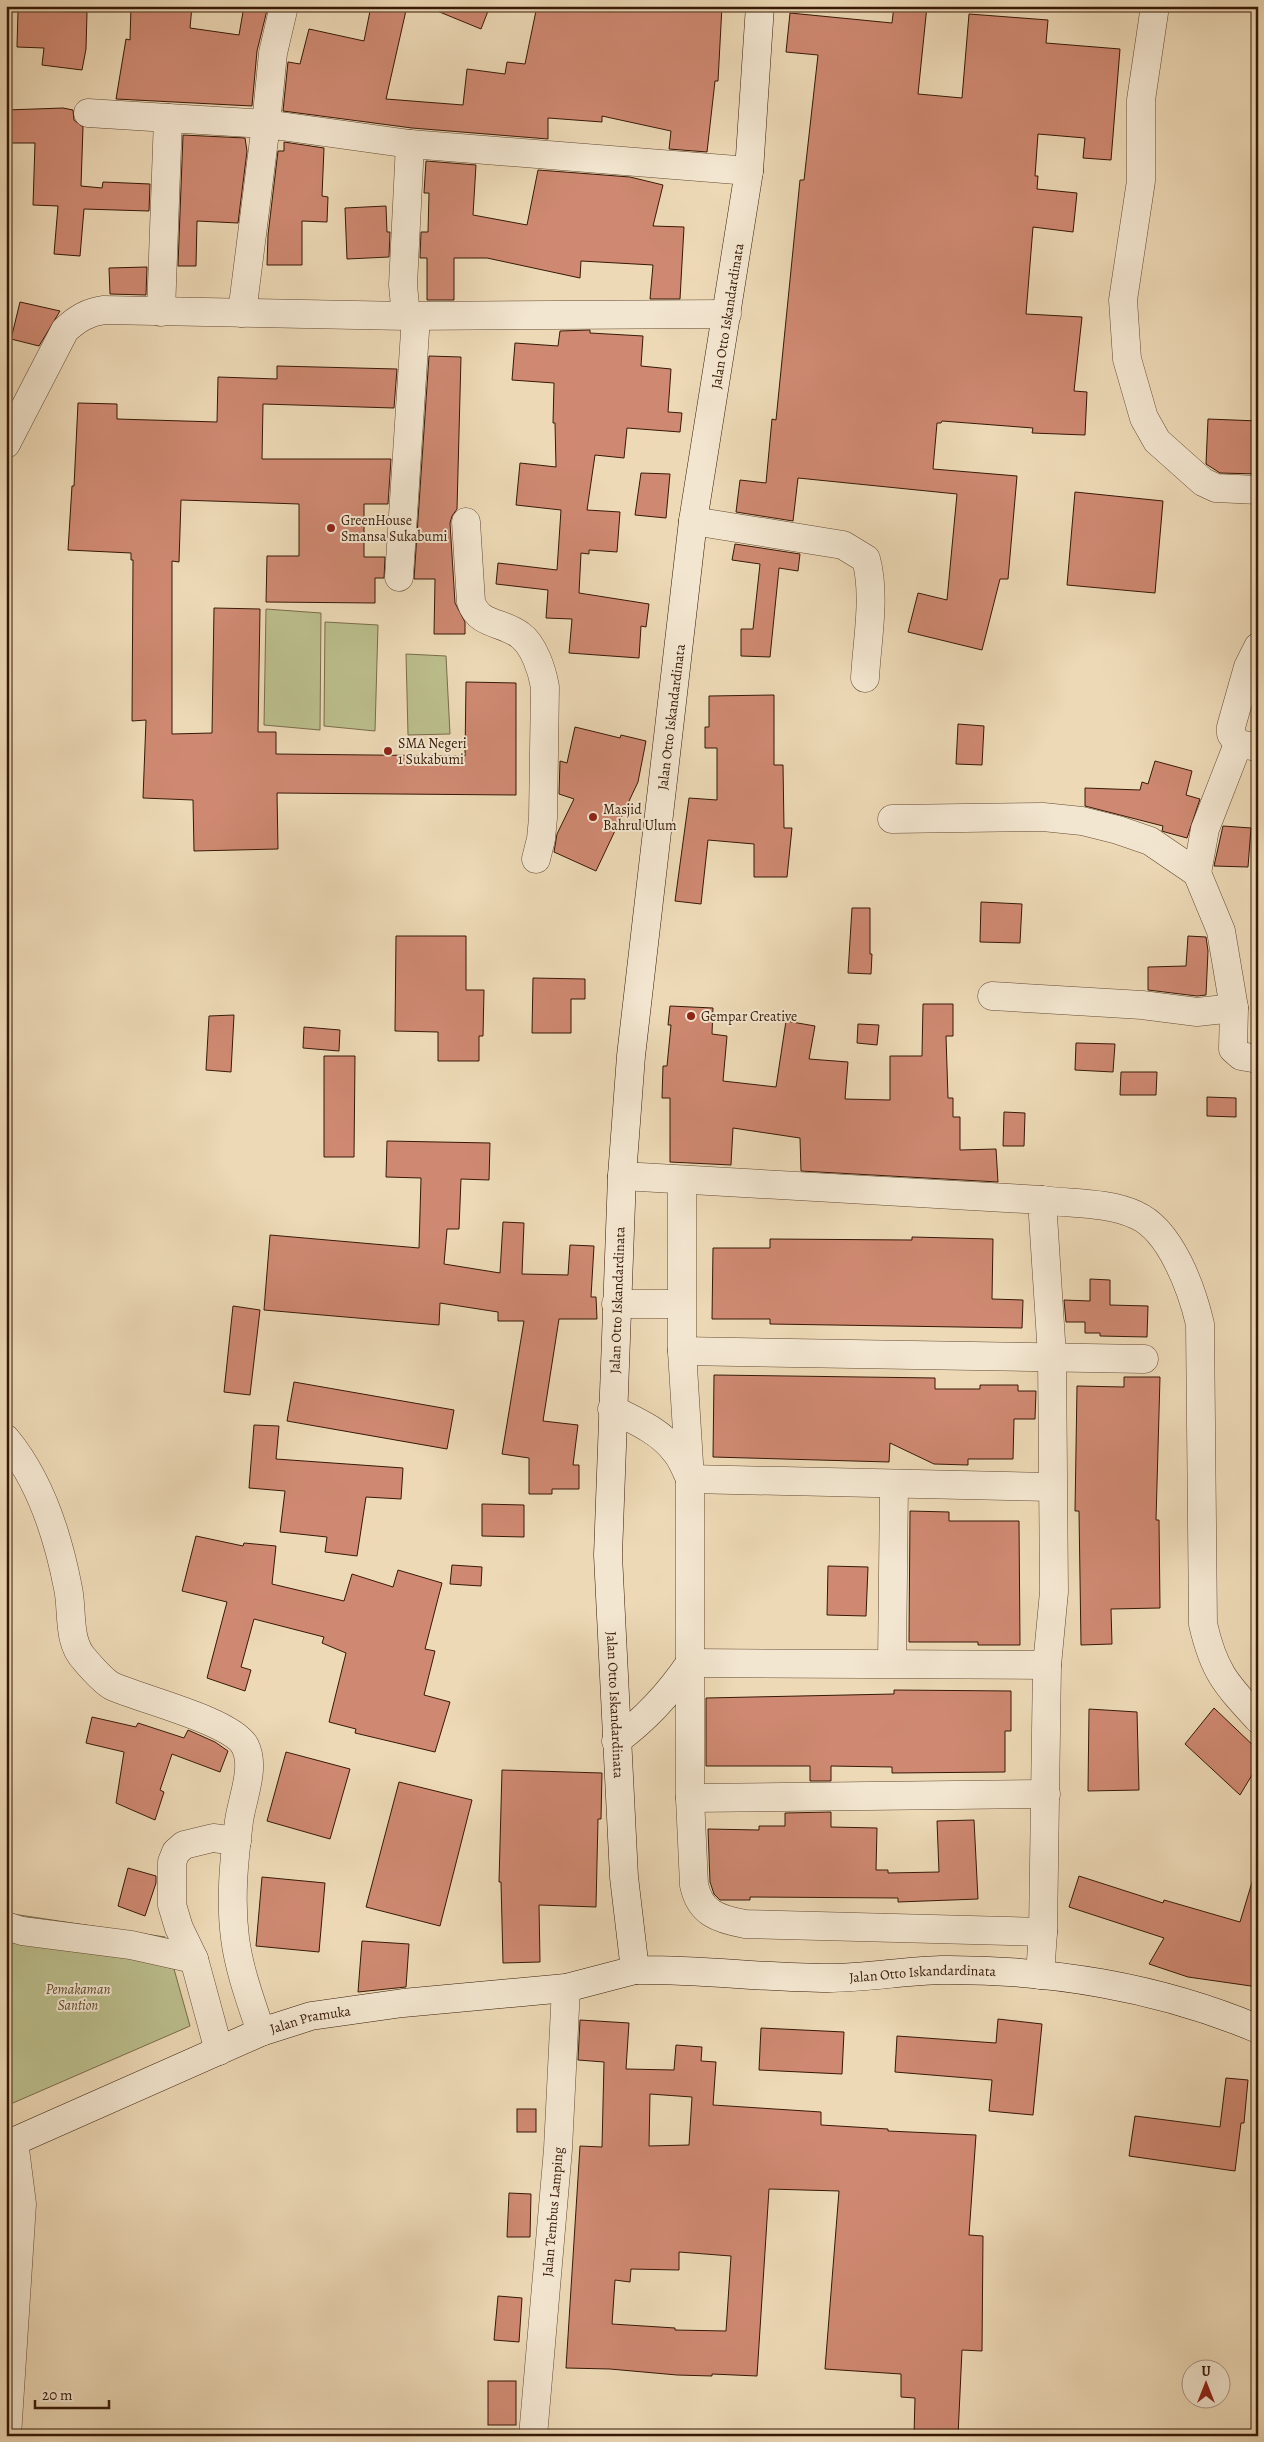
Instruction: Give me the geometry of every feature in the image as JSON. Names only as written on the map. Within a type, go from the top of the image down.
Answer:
[{"type":"street","points":[[242,313],[274,53],[284,6]]},
{"type":"street","name":"Jalan Otto Iskandardinata","points":[[760,6],[750,171],[693,521],[631,1056],[622,1176],[608,1555],[616,1741],[625,1887],[635,1970],[690,1970],[827,1978],[940,1970],[1004,1971],[1100,1983],[1190,2004],[1258,2029]]},
{"type":"street","points":[[1155,6],[1141,100],[1141,181],[1123,300],[1127,359],[1144,418],[1157,441],[1203,482],[1216,488],[1258,490]]},
{"type":"street","points":[[88,113],[266,124],[410,144],[750,171]]},
{"type":"street","points":[[161,312],[168,118]]},
{"type":"street","points":[[399,577],[411,316],[404,285],[410,144]]},
{"type":"street","points":[[6,444],[65,330],[74,322],[93,311],[411,316],[727,314]]},
{"type":"street","points":[[693,521],[843,545],[866,559],[869,570],[870,596],[865,678]]},
{"type":"street","points":[[466,522],[471,602],[474,612],[480,618],[522,636],[534,655],[543,676],[545,686],[543,818],[541,840],[536,859]]},
{"type":"street","points":[[1258,647],[1248,666],[1231,727],[1231,734],[1248,745],[1205,829],[1197,873],[1221,931],[1234,1008],[1233,1049],[1241,1056],[1258,1059]]},
{"type":"street","points":[[892,820],[1043,817],[1082,821],[1118,830],[1150,841],[1197,873]]},
{"type":"street","points":[[992,996],[1142,1005],[1197,1012],[1234,1008]]},
{"type":"street","points":[[622,1176],[1042,1200],[1119,1209],[1138,1216],[1159,1234],[1184,1273],[1194,1298],[1200,1324],[1204,1624],[1210,1652],[1224,1681],[1258,1719]]},
{"type":"street","points":[[682,1180],[682,1350],[690,1479],[690,1798],[694,1885],[697,1899],[703,1908],[728,1921],[745,1924],[1043,1932]]},
{"type":"street","points":[[1040,1975],[1043,1932],[1047,1664],[1054,1592],[1052,1356],[1042,1200]]},
{"type":"street","points":[[616,1304],[681,1304]]},
{"type":"street","points":[[682,1350],[1144,1359]]},
{"type":"street","points":[[612,1409],[641,1424],[662,1438],[675,1451],[690,1479]]},
{"type":"street","points":[[6,1439],[20,1455],[40,1495],[58,1542],[68,1589],[76,1647],[83,1659],[110,1685],[207,1722],[236,1736],[245,1746],[249,1759],[248,1774],[237,1841],[232,1904],[235,1939],[245,1985],[261,2032]]},
{"type":"street","points":[[690,1479],[1052,1487]]},
{"type":"street","points":[[892,1663],[894,1485]]},
{"type":"street","points":[[616,1741],[641,1722],[671,1691],[690,1663]]},
{"type":"street","points":[[690,1663],[1047,1664]]},
{"type":"street","points":[[690,1798],[1046,1794]]},
{"type":"street","points":[[219,2051],[194,1959],[178,1928],[172,1905],[172,1862],[176,1852],[184,1845],[213,1838],[237,1841]]},
{"type":"street","points":[[6,1926],[31,1933],[131,1945],[194,1959]]},
{"type":"street","name":"Jalan Pramuka","points":[[10,2143],[261,2032],[310,2016],[342,2010],[566,1988],[635,1970]]},
{"type":"street","name":"Jalan Tembus Lamping","points":[[534,2436],[558,2149],[566,1988]]},
{"type":"street","points":[[7,2436],[22,2204],[10,2143]]},
{"type":"green space","points":[[266,609],[321,613],[320,730],[264,725]]},
{"type":"green space","points":[[325,622],[378,625],[375,731],[324,726]]},
{"type":"green space","points":[[406,654],[446,656],[450,734],[408,735]]},
{"type":"green space","name":"Pemakaman Santion","points":[[6,1913],[165,1937],[190,2026],[6,2106]]},
{"type":"building","points":[[131,6],[192,6],[190,28],[239,35],[244,6],[268,6],[257,51],[252,106],[116,99],[126,39],[130,40]]},
{"type":"building","points":[[371,6],[407,6],[386,99],[463,105],[467,69],[505,74],[507,62],[525,64],[537,6],[722,6],[718,81],[715,81],[707,152],[669,149],[671,131],[602,116],[602,122],[548,118],[548,139],[412,128],[283,111],[288,62],[300,64],[309,29],[364,41]]},
{"type":"building","points":[[425,6],[490,6],[481,29]]},
{"type":"building","points":[[894,6],[927,6],[918,94],[962,98],[969,14],[1048,20],[1046,43],[1120,49],[1111,160],[1083,158],[1085,138],[1038,134],[1035,176],[1038,176],[1037,189],[1077,193],[1073,232],[1033,227],[1026,314],[1082,317],[1074,391],[1087,392],[1085,435],[1032,433],[1033,428],[942,421],[937,423],[933,469],[1017,476],[1008,579],[1000,579],[982,650],[908,632],[918,593],[947,600],[957,494],[798,478],[793,521],[736,512],[740,480],[766,483],[772,419],[776,420],[800,180],[804,180],[818,55],[786,52],[790,13],[892,23]]},
{"type":"building","points":[[18,11],[87,12],[86,49],[82,70],[42,65],[44,48],[17,47]]},
{"type":"building","points":[[63,108],[73,110],[74,120],[83,127],[81,186],[102,188],[103,182],[150,184],[149,211],[84,209],[80,256],[54,254],[58,206],[33,205],[35,143],[6,143],[6,110]]},
{"type":"building","points":[[183,135],[245,138],[247,151],[238,223],[197,221],[196,266],[178,266]]},
{"type":"building","points":[[284,142],[324,148],[322,196],[328,197],[327,222],[302,221],[302,265],[267,265],[268,235],[278,151],[284,151]]},
{"type":"building","points":[[426,161],[476,165],[473,215],[527,225],[538,170],[630,177],[663,185],[653,226],[684,227],[680,299],[650,299],[653,265],[581,261],[580,278],[487,258],[454,258],[454,300],[427,300],[427,258],[420,258],[421,232],[428,232],[429,193],[424,193]]},
{"type":"building","points":[[386,206],[387,232],[390,232],[389,257],[347,259],[345,208]]},
{"type":"building","points":[[147,267],[146,295],[110,294],[109,268]]},
{"type":"building","points":[[20,302],[60,311],[39,346],[11,339]]},
{"type":"building","points":[[590,330],[590,333],[643,336],[641,366],[671,369],[668,412],[682,413],[680,432],[627,428],[624,458],[595,455],[587,510],[620,512],[617,552],[589,550],[589,554],[581,553],[579,593],[649,604],[646,627],[641,626],[639,658],[569,653],[572,619],[546,618],[548,590],[496,584],[498,563],[557,570],[561,510],[516,505],[520,463],[556,467],[555,423],[553,423],[554,383],[512,380],[515,343],[558,346],[560,331]]},
{"type":"building","points":[[429,356],[461,357],[457,509],[450,523],[455,603],[465,622],[465,634],[434,634],[435,579],[414,579]]},
{"type":"building","points":[[277,366],[397,369],[394,408],[263,404],[262,459],[391,459],[388,504],[364,504],[364,557],[385,557],[384,578],[375,578],[375,603],[266,602],[267,556],[299,556],[299,504],[181,500],[179,562],[172,561],[172,734],[212,733],[214,608],[260,609],[258,732],[276,732],[276,754],[465,756],[466,682],[516,683],[516,795],[277,793],[278,849],[194,851],[193,800],[143,798],[146,720],[132,721],[133,560],[131,560],[131,553],[68,550],[72,486],[74,486],[78,403],[117,404],[117,419],[217,422],[218,377],[277,379]]},
{"type":"building","points":[[1208,419],[1258,421],[1258,474],[1220,473],[1206,464]]},
{"type":"building","points":[[641,473],[670,474],[666,518],[635,515]]},
{"type":"building","points":[[1075,492],[1163,501],[1155,593],[1067,585]]},
{"type":"building","points":[[735,544],[800,554],[798,571],[779,568],[770,657],[741,656],[741,629],[753,629],[760,564],[732,560]]},
{"type":"building","points":[[774,695],[774,765],[783,765],[784,828],[792,828],[787,877],[754,877],[754,844],[708,840],[701,904],[675,901],[689,798],[717,800],[717,748],[705,748],[705,727],[709,727],[709,696]]},
{"type":"building","points":[[958,724],[984,726],[982,765],[956,764]]},
{"type":"building","points":[[575,727],[620,738],[621,735],[646,741],[638,782],[596,871],[554,852],[557,834],[574,799],[559,794],[560,761],[567,763]]},
{"type":"building","points":[[1155,761],[1192,771],[1186,795],[1200,799],[1187,838],[1162,831],[1163,826],[1085,806],[1085,788],[1140,790],[1142,782],[1148,784]]},
{"type":"building","points":[[1223,826],[1251,828],[1248,867],[1214,866]]},
{"type":"building","points":[[981,902],[1022,904],[1020,943],[980,942]]},
{"type":"building","points":[[852,908],[870,908],[871,974],[848,973]]},
{"type":"building","points":[[396,936],[466,936],[466,990],[484,990],[483,1036],[479,1036],[479,1061],[438,1061],[438,1032],[395,1031]]},
{"type":"building","points":[[1188,936],[1206,937],[1208,951],[1206,995],[1197,996],[1148,990],[1148,967],[1186,966]]},
{"type":"building","points":[[533,978],[585,979],[585,999],[571,999],[571,1033],[532,1033]]},
{"type":"building","points":[[923,1004],[953,1004],[953,1036],[946,1036],[948,1098],[953,1098],[953,1117],[960,1117],[960,1150],[996,1149],[998,1182],[801,1171],[800,1138],[733,1128],[731,1165],[670,1162],[670,1098],[662,1098],[663,1066],[667,1066],[671,1025],[668,1025],[670,1006],[713,1008],[712,1034],[727,1036],[723,1081],[776,1087],[786,1021],[815,1026],[809,1059],[848,1062],[845,1099],[890,1100],[890,1056],[922,1056]]},
{"type":"building","points":[[234,1015],[231,1072],[206,1070],[209,1016]]},
{"type":"building","points":[[858,1024],[879,1025],[877,1045],[857,1043]]},
{"type":"building","points":[[304,1027],[340,1030],[339,1051],[303,1048]]},
{"type":"building","points":[[1076,1043],[1115,1044],[1113,1072],[1075,1070]]},
{"type":"building","points":[[324,1056],[355,1056],[354,1157],[324,1157]]},
{"type":"building","points":[[1121,1072],[1157,1072],[1156,1095],[1120,1095]]},
{"type":"building","points":[[1207,1097],[1236,1098],[1236,1117],[1207,1116]]},
{"type":"building","points":[[1004,1112],[1025,1113],[1024,1146],[1003,1146]]},
{"type":"building","points":[[387,1141],[490,1143],[489,1180],[461,1179],[459,1229],[447,1229],[444,1264],[500,1273],[503,1222],[524,1223],[522,1274],[568,1275],[570,1245],[594,1246],[591,1297],[596,1297],[597,1319],[559,1319],[543,1421],[578,1425],[573,1465],[579,1465],[579,1489],[552,1489],[552,1494],[529,1494],[529,1458],[502,1454],[524,1321],[498,1321],[498,1312],[440,1303],[439,1325],[264,1310],[270,1235],[419,1248],[421,1178],[386,1177]]},
{"type":"building","points":[[912,1237],[993,1239],[992,1299],[1023,1300],[1022,1328],[770,1324],[770,1319],[712,1319],[713,1248],[770,1248],[770,1239],[912,1240]]},
{"type":"building","points":[[1090,1279],[1110,1280],[1110,1305],[1148,1306],[1147,1337],[1100,1336],[1100,1333],[1085,1333],[1085,1322],[1066,1322],[1064,1300],[1090,1301]]},
{"type":"building","points":[[233,1306],[260,1310],[250,1395],[224,1392]]},
{"type":"building","points":[[714,1375],[935,1378],[935,1389],[980,1389],[980,1385],[1018,1385],[1018,1391],[1036,1391],[1035,1419],[1014,1419],[1013,1459],[968,1459],[968,1465],[934,1464],[890,1443],[889,1462],[713,1457]]},
{"type":"building","points":[[1124,1377],[1160,1377],[1156,1520],[1159,1520],[1160,1608],[1111,1609],[1112,1644],[1081,1645],[1079,1511],[1075,1511],[1077,1386],[1124,1387]]},
{"type":"building","points":[[294,1382],[454,1410],[447,1449],[287,1421]]},
{"type":"building","points":[[254,1425],[279,1426],[276,1459],[403,1468],[401,1499],[366,1497],[357,1556],[325,1552],[327,1537],[280,1532],[285,1491],[249,1488]]},
{"type":"building","points":[[482,1504],[524,1505],[524,1537],[482,1536]]},
{"type":"building","points":[[910,1511],[949,1512],[949,1521],[1019,1521],[1020,1645],[978,1645],[978,1642],[909,1642]]},
{"type":"building","points":[[196,1536],[243,1546],[244,1543],[276,1546],[272,1584],[344,1601],[352,1574],[393,1587],[398,1570],[442,1583],[425,1649],[435,1651],[424,1695],[450,1702],[435,1752],[355,1733],[356,1729],[329,1722],[346,1653],[322,1643],[324,1637],[254,1619],[241,1667],[251,1670],[245,1691],[207,1678],[227,1602],[182,1591]]},
{"type":"building","points":[[452,1565],[482,1567],[481,1586],[450,1584]]},
{"type":"building","points":[[828,1566],[868,1567],[866,1616],[827,1615]]},
{"type":"building","points":[[894,1690],[1011,1691],[1011,1731],[1005,1731],[1005,1772],[892,1773],[892,1767],[831,1766],[831,1781],[810,1781],[810,1766],[706,1766],[706,1698],[894,1694]]},
{"type":"building","points":[[1214,1708],[1258,1750],[1258,1765],[1240,1795],[1185,1744]]},
{"type":"building","points":[[1089,1709],[1137,1712],[1139,1790],[1088,1791]]},
{"type":"building","points":[[92,1717],[136,1727],[138,1723],[184,1738],[188,1730],[215,1742],[228,1751],[220,1772],[172,1754],[160,1790],[164,1792],[155,1820],[116,1803],[124,1752],[86,1743]]},
{"type":"building","points":[[286,1752],[350,1769],[330,1839],[267,1821]]},
{"type":"building","points":[[502,1770],[602,1773],[601,1819],[598,1819],[596,1907],[539,1905],[540,1962],[503,1963],[501,1882],[499,1882]]},
{"type":"building","points":[[399,1782],[472,1800],[440,1926],[366,1907]]},
{"type":"building","points":[[831,1812],[831,1827],[877,1828],[876,1870],[888,1870],[888,1873],[939,1872],[937,1821],[974,1820],[978,1899],[898,1902],[898,1898],[750,1897],[750,1900],[720,1900],[714,1894],[710,1882],[708,1829],[759,1830],[759,1826],[785,1826],[785,1813]]},
{"type":"building","points":[[128,1868],[156,1876],[156,1883],[145,1916],[118,1906]]},
{"type":"building","points":[[1079,1876],[1163,1903],[1164,1900],[1240,1922],[1253,1879],[1258,1880],[1258,1987],[1188,1977],[1149,1964],[1164,1938],[1069,1907]]},
{"type":"building","points":[[262,1877],[325,1883],[319,1952],[256,1946]]},
{"type":"building","points":[[362,1941],[409,1944],[406,1987],[358,1992]]},
{"type":"building","points":[[998,2019],[1042,2024],[1033,2115],[989,2111],[992,2080],[895,2072],[897,2036],[996,2043]]},
{"type":"building","points":[[580,2020],[629,2023],[626,2069],[674,2070],[676,2045],[702,2047],[701,2061],[716,2062],[713,2105],[821,2112],[821,2125],[888,2129],[888,2131],[976,2135],[969,2235],[983,2236],[982,2351],[962,2350],[958,2436],[914,2436],[915,2398],[901,2397],[901,2374],[825,2369],[839,2191],[769,2189],[757,2376],[677,2375],[610,2369],[566,2368],[580,2146],[602,2147],[604,2062],[578,2060]],"holes":[[[650,2094],[692,2097],[689,2145],[649,2146]],[[679,2252],[731,2256],[726,2331],[675,2330],[675,2328],[612,2324],[615,2280],[630,2282],[631,2269],[679,2270]]]},
{"type":"building","points":[[761,2028],[844,2032],[842,2074],[759,2070]]},
{"type":"building","points":[[1226,2078],[1248,2080],[1244,2123],[1241,2123],[1235,2171],[1129,2156],[1135,2116],[1220,2127]]},
{"type":"building","points":[[517,2109],[536,2109],[536,2132],[517,2132]]},
{"type":"building","points":[[509,2193],[531,2194],[530,2237],[507,2237]]},
{"type":"building","points":[[498,2296],[522,2298],[519,2342],[494,2340]]},
{"type":"building","points":[[488,2381],[516,2381],[516,2425],[488,2425]]},
{"type":"place","name":"GreenHouse Smansa Sukabumi","points":[[331,528]]},
{"type":"place","name":"SMA Negeri 1 Sukabumi","points":[[388,751]]},
{"type":"place","name":"Masjid Bahrul Ulum","points":[[593,817]]},
{"type":"place","name":"Gempar Creative","points":[[691,1016]]}]
